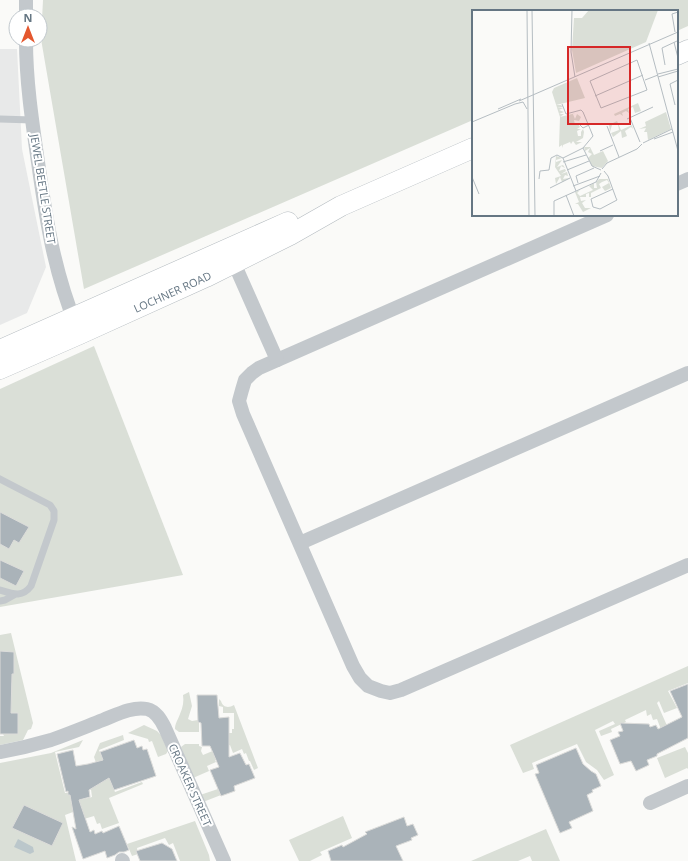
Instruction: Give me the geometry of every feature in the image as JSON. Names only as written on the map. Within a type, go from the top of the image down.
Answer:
[{"type":"street","name":"JEWEL BEETLE STREET","points":[[26,48],[32,120],[46,215],[60,280],[77,326]]},
{"type":"street","points":[[678,55],[688,50]]},
{"type":"street","name":"LOCHNER ROAD","points":[[0,350],[77,326],[234,263],[290,235],[342,206],[472,148]]},
{"type":"street","points":[[678,184],[688,179]]},
{"type":"street","name":"LOCHNER ROAD","points":[[0,368],[77,326],[284,224],[342,206]]},
{"type":"street","points":[[605,216],[259,368],[245,380],[239,401],[353,666],[360,678],[368,686],[381,691],[390,693],[401,690],[688,565]]},
{"type":"street","points":[[234,263],[277,360]]},
{"type":"street","points":[[300,543],[688,373]]},
{"type":"street","name":"CROAKER STREET","points":[[0,752],[50,740],[124,712],[143,708],[153,711],[161,720],[165,728],[224,861]]},
{"type":"street","points":[[650,803],[686,792]]},
{"type":"lane","points":[[0,119],[32,120]]},
{"type":"lane","points":[[0,479],[50,505],[54,511],[54,520],[31,586],[22,594],[14,595],[0,601]]},
{"type":"lane","points":[[0,590],[14,595]]},
{"type":"shaded area","points":[[43,0],[688,0],[688,26],[678,31],[678,10],[472,10],[472,120],[84,289],[43,48],[48,48],[48,8],[43,8]]},
{"type":"shaded area","points":[[0,49],[17,49],[22,149],[46,267],[27,313],[0,325]]},
{"type":"shaded area","points":[[94,346],[183,575],[0,607],[0,389]]},
{"type":"shaded area","points":[[11,633],[33,723],[31,729],[28,730],[23,740],[0,745],[0,736],[4,736],[3,734],[18,733],[18,713],[0,713],[11,703],[12,683],[0,673],[14,674],[14,652],[0,651],[0,635]]},
{"type":"shaded area","points":[[688,666],[688,683],[668,691],[677,708],[664,713],[659,701],[657,703],[672,737],[665,740],[657,719],[653,720],[651,714],[647,716],[646,710],[625,720],[626,722],[611,729],[612,732],[601,736],[599,731],[615,724],[613,721],[595,730],[614,775],[604,780],[597,770],[586,762],[577,744],[532,763],[534,769],[523,773],[510,745]]},
{"type":"shaded area","points":[[189,692],[192,706],[188,719],[192,721],[198,720],[199,732],[179,732],[175,729],[183,706],[183,695]]},
{"type":"shaded area","points":[[219,699],[225,706],[230,707],[234,705],[258,768],[254,770],[246,753],[244,754],[242,749],[233,753],[230,745],[227,746],[226,733],[232,733],[232,729],[234,729],[234,713],[223,713],[223,707],[219,706]]},
{"type":"shaded area","points":[[144,725],[157,731],[161,735],[168,751],[166,754],[158,757],[152,741],[149,742],[148,739],[128,733]]},
{"type":"shaded area","points":[[123,735],[124,740],[99,750],[103,760],[100,761],[115,792],[142,782],[143,784],[109,798],[119,823],[102,829],[100,823],[97,824],[94,816],[84,819],[81,809],[65,815],[76,861],[0,861],[0,763],[51,753],[83,740],[79,747],[55,752],[65,793],[70,795],[71,802],[92,797],[90,782],[102,780],[94,757],[100,743]]},
{"type":"shaded area","points":[[185,744],[199,744],[199,746],[202,747],[201,751],[203,755],[215,750],[217,759],[215,760],[216,762],[207,766],[209,771],[193,778],[181,747]]},
{"type":"shaded area","points":[[685,747],[688,753],[688,769],[687,768],[665,778],[657,758]]},
{"type":"shaded area","points":[[218,789],[221,795],[203,802],[200,795]]},
{"type":"shaded area","points":[[343,816],[352,838],[320,852],[322,855],[310,861],[299,861],[289,840]]},
{"type":"shaded area","points":[[195,821],[210,861],[180,861],[173,843],[169,845],[165,838],[137,848],[138,854],[132,856],[127,844]]},
{"type":"shaded area","points":[[546,829],[560,861],[532,861],[530,856],[518,861],[471,861]]},
{"type":"shaded area","points":[[18,839],[33,847],[34,852],[30,854],[14,847]]},
{"type":"building","points":[[0,512],[29,527],[19,543],[14,540],[9,549],[0,544]]},
{"type":"building","points":[[0,560],[24,571],[16,586],[0,578]]},
{"type":"building","points":[[0,651],[14,652],[11,713],[18,713],[18,734],[0,734]]},
{"type":"building","points":[[688,684],[688,738],[657,754],[657,756],[647,760],[649,765],[636,771],[631,761],[620,764],[610,740],[620,736],[618,732],[623,731],[620,723],[649,724],[650,727],[656,725],[658,729],[682,717],[670,691]]},
{"type":"building","points":[[197,695],[217,695],[219,718],[229,717],[229,757],[240,753],[246,765],[249,764],[255,778],[234,786],[235,791],[221,796],[210,770],[219,767],[210,746],[202,746],[201,723],[198,722]]},
{"type":"building","points":[[134,740],[137,748],[142,746],[143,750],[147,749],[156,776],[114,790],[109,778],[89,790],[90,797],[79,800],[90,832],[94,830],[95,834],[102,831],[103,833],[119,826],[129,850],[119,852],[107,858],[105,851],[83,859],[72,827],[76,829],[70,795],[68,795],[68,791],[66,792],[57,754],[73,750],[76,766],[88,764],[103,760],[100,752]]},
{"type":"building","points":[[576,748],[583,764],[596,774],[601,786],[592,790],[593,792],[587,795],[593,811],[569,822],[572,828],[560,833],[535,774],[539,773],[536,765]]},
{"type":"building","points":[[24,805],[63,823],[52,846],[12,828]]},
{"type":"building","points":[[404,817],[407,826],[413,824],[418,835],[411,838],[412,840],[396,846],[403,861],[331,861],[328,851],[342,845],[343,847],[367,834],[365,832]]},
{"type":"building","points":[[162,843],[172,849],[177,861],[140,861],[136,851]]}]
